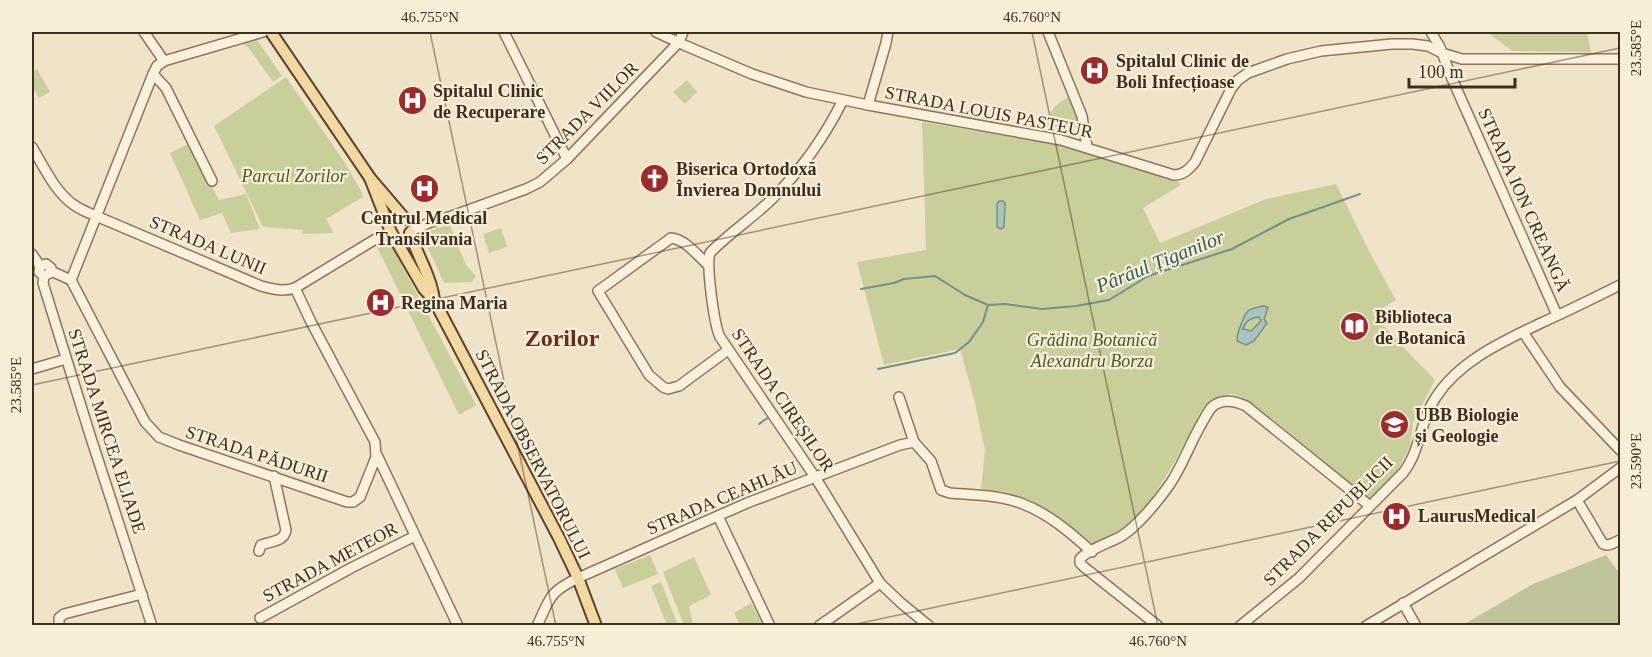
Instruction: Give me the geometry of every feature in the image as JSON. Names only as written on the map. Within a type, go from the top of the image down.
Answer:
[{"type":"main road","name":"STRADA OBSERVATORULUI","points":[[271,32],[370,178],[411,229],[432,287],[434,300]]},
{"type":"main road","name":"STRADA OBSERVATORULUI","points":[[370,178],[392,232],[424,289],[434,300],[559,538],[578,578],[596,626]]},
{"type":"main road","points":[[396,219],[411,229],[402,238],[392,232],[392,223],[396,219]]},
{"type":"street","points":[[144,32],[164,61]]},
{"type":"street","points":[[47,274],[71,280],[158,66],[164,61],[263,32]]},
{"type":"street","points":[[504,32],[567,159]]},
{"type":"street","name":"STRADA LOUIS PASTEUR","points":[[656,32],[752,74],[806,92],[1046,136],[1178,175],[1195,162],[1234,84],[1248,73],[1287,59],[1337,49],[1412,44],[1428,46],[1442,53]]},
{"type":"street","name":"STRADA VIILOR","points":[[411,229],[452,216],[540,182],[567,159],[628,97],[679,42],[683,32]]},
{"type":"street","points":[[868,105],[888,32]]},
{"type":"street","points":[[1048,32],[1082,116],[1087,147]]},
{"type":"street","name":"STRADA ION CREANGĂ","points":[[1431,32],[1440,47],[1557,315]]},
{"type":"street","points":[[1442,53],[1462,59],[1620,59]]},
{"type":"street","points":[[153,74],[166,88],[212,181]]},
{"type":"street","points":[[708,265],[708,258],[714,249],[772,199],[796,171],[825,133],[843,100]]},
{"type":"street","name":"STRADA LUNII","points":[[32,147],[62,194],[74,205],[261,286],[281,291],[295,288]]},
{"type":"street","name":"STRADA VIILOR","points":[[411,229],[415,223],[431,222]]},
{"type":"street","points":[[377,455],[375,442],[295,288],[374,240],[392,232]]},
{"type":"street","points":[[708,265],[678,239],[671,238],[598,291],[649,375],[663,387],[668,389],[679,386],[728,350]]},
{"type":"street","name":"STRADA MIRCEA ELIADE","points":[[32,254],[40,266],[39,272],[47,274],[43,283],[152,626]]},
{"type":"street","name":"STRADA CIREȘILOR","points":[[708,265],[716,329],[728,350],[815,477],[880,583],[929,626]]},
{"type":"street","name":"STRADA PĂDURII","points":[[71,280],[145,422],[154,433],[165,440],[347,502],[353,502],[360,497],[377,455]]},
{"type":"street","name":"STRADA REPUBLICII","points":[[1240,626],[1299,578],[1396,480],[1411,461],[1436,397],[1466,365],[1496,345],[1620,285]]},
{"type":"street","points":[[1523,332],[1560,387],[1620,450]]},
{"type":"street","points":[[32,369],[66,358]]},
{"type":"street","points":[[899,397],[914,442],[931,461],[941,490],[1022,503],[1054,521],[1092,552]]},
{"type":"street","points":[[1158,626],[1084,567],[1080,559],[1085,554],[1122,536],[1154,504],[1176,474],[1212,407],[1225,401],[1231,401],[1255,411],[1370,506]]},
{"type":"street","name":"STRADA CEAHLĂU","points":[[537,626],[553,594],[559,588],[578,578],[718,516],[815,477],[914,442]]},
{"type":"street","name":"STRADA METEOR","points":[[377,455],[458,626]]},
{"type":"street","points":[[1366,626],[1577,500],[1620,468]]},
{"type":"street","points":[[259,551],[261,545],[281,538],[286,530],[274,476]]},
{"type":"street","points":[[1577,500],[1603,544],[1611,544],[1620,540]]},
{"type":"street","points":[[718,516],[770,626]]},
{"type":"street","name":"STRADA METEOR","points":[[260,618],[415,536]]},
{"type":"street","points":[[819,626],[880,583]]},
{"type":"street","points":[[59,626],[59,618],[64,614],[142,594]]},
{"type":"street","points":[[1403,603],[1416,626]]},
{"type":"green space","points":[[1487,32],[1587,32],[1591,52],[1512,51]]},
{"type":"green space","points":[[257,40],[282,76],[273,82],[248,47],[242,44]]},
{"type":"green space","points":[[37,69],[50,92],[39,98],[32,86],[32,72]]},
{"type":"green space","name":"Parcul Zorilor","points":[[286,77],[345,163],[363,197],[326,219],[334,233],[302,234],[303,230],[263,227],[214,126]]},
{"type":"green space","points":[[687,80],[697,92],[685,104],[673,92]]},
{"type":"green space","points":[[1069,97],[1078,120],[1077,126],[1073,128],[1047,126],[1054,108]]},
{"type":"green space","name":"Grădina Botanică Alexandru Borza","points":[[922,122],[1066,146],[1178,181],[1181,185],[1143,208],[1160,243],[1266,199],[1336,184],[1396,300],[1373,314],[1435,380],[1413,423],[1410,446],[1395,476],[1371,500],[1255,405],[1231,394],[1216,398],[1205,405],[1149,504],[1120,532],[1095,545],[1050,511],[1008,492],[981,489],[985,450],[960,349],[884,365],[857,262],[926,250]]},
{"type":"green space","points":[[190,143],[219,200],[246,194],[260,229],[231,233],[222,213],[200,220],[170,153]]},
{"type":"green space","points":[[450,225],[466,265],[476,276],[472,282],[444,283],[425,241],[425,234]]},
{"type":"green space","points":[[501,228],[507,247],[489,253],[483,234]]},
{"type":"green space","points":[[387,241],[476,405],[459,415],[377,247]]},
{"type":"green space","points":[[650,555],[658,574],[623,588],[615,569]]},
{"type":"green space","points":[[1606,555],[1620,574],[1620,625],[1463,625],[1533,584]]},
{"type":"green space","points":[[694,557],[711,595],[689,606],[693,625],[684,625],[663,572]]},
{"type":"green space","points":[[661,582],[678,625],[667,625],[651,586]]},
{"type":"green space","points":[[751,603],[763,625],[740,625],[734,613]]},
{"type":"water","points":[[999,201],[1005,203],[1004,227],[1001,229],[997,227]]},
{"type":"water","points":[[1268,307],[1264,319],[1267,323],[1254,341],[1246,345],[1237,341],[1245,314],[1249,310]],"holes":[[[1259,317],[1261,321],[1251,331],[1243,329],[1251,319]]]},
{"type":"waterway","name":"Pârâul Țiganilor","points":[[861,289],[904,279],[935,276],[965,295],[988,305],[1005,304],[1042,309],[1109,300],[1148,276],[1232,249],[1289,219],[1360,194]]},
{"type":"waterway","points":[[878,369],[955,353],[969,342],[983,322],[988,305]]},
{"type":"waterway","points":[[759,424],[769,417]]},
{"type":"place","name":"Spitalul Clinic de Boli Infecțioase","points":[[1095,71]]},
{"type":"place","name":"Spitalul Clinic de Recuperare","points":[[412,101]]},
{"type":"place","name":"Biserica Ortodoxă Învierea Domnului","points":[[655,179]]},
{"type":"place","name":"Centrul Medical Transilvania","points":[[424,189]]},
{"type":"place","name":"Regina Maria","points":[[380,303]]},
{"type":"place","name":"Biblioteca de Botanică","points":[[1354,327]]},
{"type":"place","name":"UBB Biologie și Geologie","points":[[1394,425]]},
{"type":"place","name":"LaurusMedical","points":[[1397,516]]},
{"type":"district","name":"Zorilor","points":[[562,338]]}]
